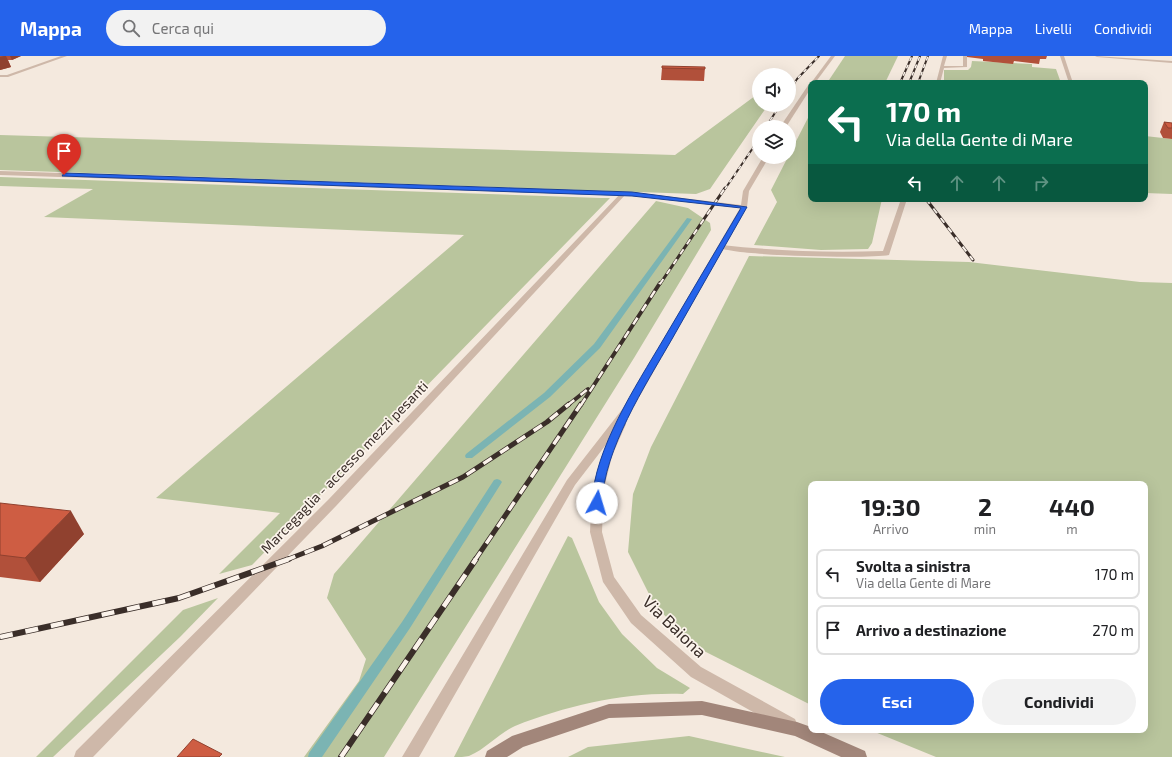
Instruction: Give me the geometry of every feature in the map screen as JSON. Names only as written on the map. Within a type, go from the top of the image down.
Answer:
[{"type":"main road","points":[[493,757],[518,740],[609,711],[702,708],[797,729],[860,757]]},
{"type":"street","points":[[0,76],[7,76],[65,56]]},
{"type":"street","points":[[815,80],[833,56]]},
{"type":"street","points":[[939,80],[945,56]]},
{"type":"street","points":[[943,67],[963,68],[965,67],[965,56]]},
{"type":"street","points":[[1062,56],[1070,80]]},
{"type":"street","points":[[1097,56],[1172,62]]},
{"type":"street","points":[[788,120],[808,90]]},
{"type":"street","name":"Via Baiona","points":[[762,164],[746,191],[744,207],[628,408],[607,456],[598,488],[596,532],[608,578],[636,619],[696,672],[797,729]]},
{"type":"street","points":[[0,173],[623,194],[744,207]]},
{"type":"street","name":"Marcegaglia - accesso mezzi pesanti","points":[[82,757],[332,504],[623,194]]},
{"type":"street","points":[[722,247],[753,251],[852,255],[886,253],[903,202]]},
{"type":"street","name":"Via Baiona","points":[[410,757],[571,483],[628,408]]},
{"type":"green space","points":[[845,56],[898,56],[886,80],[829,80]]},
{"type":"green space","points":[[972,61],[1032,64],[1032,67],[1056,69],[1060,80],[944,80],[944,70],[968,70],[971,67]]},
{"type":"green space","points":[[752,98],[752,112],[763,112],[758,120],[752,120],[752,128],[710,189],[696,194],[0,170],[0,135],[675,155]]},
{"type":"green space","points":[[808,118],[808,202],[881,202],[872,243],[868,249],[821,250],[754,245],[777,202],[771,190],[784,164],[796,164],[796,141]]},
{"type":"green space","points":[[1148,136],[1172,139],[1172,194],[1148,193]]},
{"type":"green space","points":[[0,177],[610,198],[252,565],[219,574],[280,513],[156,498],[464,235],[44,217],[93,189],[0,186]]},
{"type":"green space","points":[[656,201],[688,208],[710,223],[711,230],[634,358],[384,757],[304,757],[359,681],[366,659],[327,598],[334,574]]},
{"type":"green space","points":[[749,256],[969,262],[1140,282],[1172,283],[1172,757],[936,757],[877,733],[1148,733],[1148,481],[808,481],[808,703],[698,648],[655,606],[628,552],[633,494],[651,447]]},
{"type":"green space","points":[[568,536],[572,538],[599,602],[622,634],[657,668],[690,688],[683,694],[640,695],[598,701],[576,706],[515,726],[475,753],[464,757],[454,757]]},
{"type":"green space","points":[[218,598],[180,637],[53,757],[36,757],[183,610]]},
{"type":"green space","points":[[689,736],[785,757],[568,757],[588,747]]},
{"type":"building","points":[[662,66],[705,67],[705,69],[662,68]]},
{"type":"building","points":[[1164,122],[1172,123],[1172,128],[1168,128]]},
{"type":"building","points":[[0,503],[71,511],[25,558],[0,555]]},
{"type":"building","points":[[193,739],[222,754],[219,757],[177,757]]},
{"type":"waterway","points":[[469,456],[547,395],[597,346],[689,219]]},
{"type":"waterway","points":[[314,757],[406,625],[497,482]]},
{"type":"railway","points":[[796,80],[819,56]]},
{"type":"railway","points":[[901,80],[912,56]]},
{"type":"railway","points":[[910,80],[920,56]]},
{"type":"railway","points":[[919,80],[928,56]]},
{"type":"railway","points":[[770,120],[776,112]]},
{"type":"railway","points":[[725,189],[752,149]]},
{"type":"railway","points":[[660,284],[725,188]]},
{"type":"railway","points":[[928,202],[973,260]]},
{"type":"railway","points":[[581,405],[660,283]]},
{"type":"railway","points":[[568,405],[588,389]]},
{"type":"railway","points":[[286,560],[322,546],[463,477],[547,422],[569,404]]},
{"type":"railway","points":[[475,560],[581,404]]},
{"type":"railway","points":[[0,637],[179,598],[289,559]]},
{"type":"railway","points":[[341,757],[476,559]]},
{"type":"route","points":[[64,175],[632,194],[744,207],[628,408],[607,456],[598,488],[597,503]]}]
